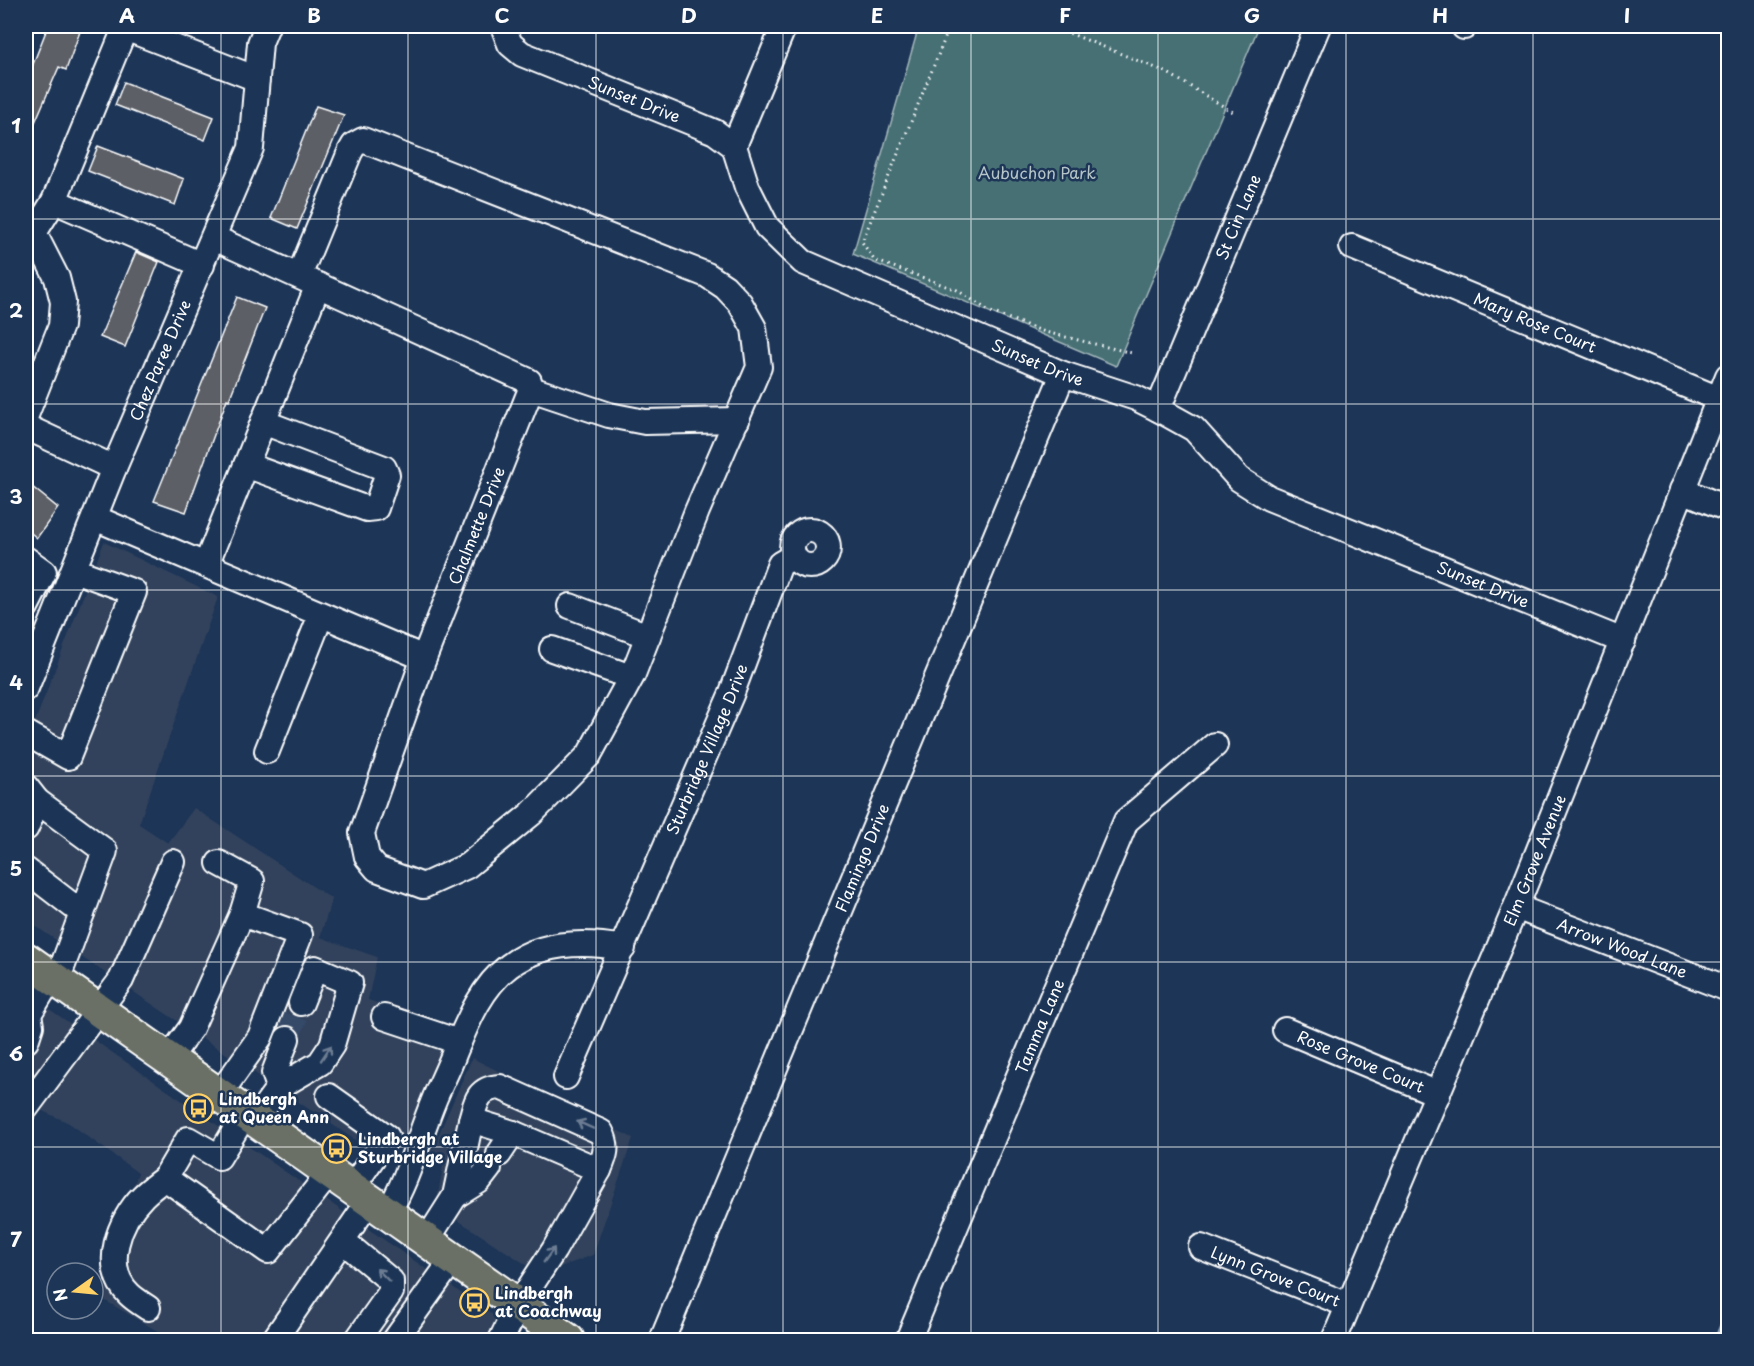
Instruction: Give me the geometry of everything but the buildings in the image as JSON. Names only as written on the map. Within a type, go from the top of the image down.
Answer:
[{"type":"main road","points":[[26,958],[568,1341]]},
{"type":"street","name":"Chez Paree Drive","points":[[28,673],[51,626],[114,468],[251,148],[260,43],[267,26]]},
{"type":"street","points":[[734,146],[784,26]]},
{"type":"street","name":"St Cin Lane","points":[[1158,409],[1318,26]]},
{"type":"street","points":[[26,415],[62,326],[63,302],[57,278],[30,232],[54,201],[125,27],[257,79]]},
{"type":"street","name":"Sunset Drive","points":[[503,29],[510,44],[522,54],[715,132],[734,146],[747,187],[767,227],[803,262],[1063,374],[1136,398],[1158,409],[1194,429],[1239,479],[1269,498],[1623,642]]},
{"type":"street","name":"Chalmette Drive","points":[[308,280],[350,152],[354,145],[363,140],[707,275],[725,287],[740,303],[754,328],[759,367],[697,511],[631,677],[589,755],[531,814],[467,866],[423,886],[377,869],[367,857],[362,833],[424,658],[531,389]]},
{"type":"street","points":[[54,201],[202,265]]},
{"type":"street","points":[[214,238],[518,375],[530,381],[531,389],[609,415],[645,422],[737,420]]},
{"type":"street","name":"Mary Rose Court","points":[[1352,248],[1719,399]]},
{"type":"street","points":[[206,565],[263,422],[308,280]]},
{"type":"street","name":"Flamingo Drive","points":[[662,1341],[1063,374]]},
{"type":"street","name":"Elm Grove Avenue","points":[[1334,1341],[1516,907],[1728,376]]},
{"type":"street","points":[[246,465],[367,509],[375,508],[387,475],[384,468],[263,422]]},
{"type":"street","points":[[26,427],[114,468]]},
{"type":"street","points":[[1682,490],[1728,509]]},
{"type":"street","points":[[95,518],[424,658]]},
{"type":"street","name":"Sturbridge Village Drive","points":[[566,1077],[731,695],[780,564],[794,556]]},
{"type":"street","points":[[26,559],[44,572],[26,608],[51,626]]},
{"type":"street","points":[[26,733],[68,757],[134,592],[74,570]]},
{"type":"street","points":[[570,606],[648,636]]},
{"type":"street","points":[[267,751],[321,615]]},
{"type":"street","points":[[552,649],[631,677]]},
{"type":"street","name":"Tamma Lane","points":[[908,1341],[1126,821],[1215,745]]},
{"type":"street","points":[[26,828],[31,794],[105,851],[54,979],[27,1013],[31,1026],[26,1041]]},
{"type":"street","points":[[28,1100],[121,980],[172,862]]},
{"type":"street","points":[[168,1060],[191,1028],[242,914],[252,880],[219,863]]},
{"type":"street","points":[[26,870],[82,913]]},
{"type":"street","name":"Arrow Wood Lane","points":[[1516,907],[1728,989]]},
{"type":"street","points":[[219,1095],[260,1037],[300,936],[242,914]]},
{"type":"street","points":[[165,1178],[268,1251],[360,1194],[402,1190],[433,1101],[477,1004],[509,966],[528,956],[572,943],[593,942],[623,948]]},
{"type":"street","points":[[148,1308],[128,1293],[117,1276],[113,1257],[120,1232],[141,1197],[165,1178],[188,1139],[219,1157],[250,1117],[279,1087],[320,1063],[332,1045],[350,983],[315,968],[301,1003]]},
{"type":"street","points":[[384,1017],[459,1042]]},
{"type":"street","name":"Rose Grove Court","points":[[1285,1030],[1438,1094]]},
{"type":"street","points":[[279,1087],[274,1073],[287,1039]]},
{"type":"street","points":[[427,1240],[455,1196],[477,1096],[487,1088],[500,1087],[601,1132],[606,1141],[606,1152],[599,1170],[554,1250],[518,1305],[501,1341]]},
{"type":"street","points":[[274,1341],[343,1241],[360,1194],[387,1137],[329,1096]]},
{"type":"street","points":[[471,1120],[513,1132],[599,1170]]},
{"type":"street","points":[[455,1196],[479,1181],[513,1132]]},
{"type":"street","points":[[343,1241],[391,1281],[391,1292],[357,1341]]},
{"type":"street","name":"Lynn Grove Court","points":[[1201,1247],[1348,1305]]},
{"type":"street","points":[[395,1341],[453,1259]]},
{"type":"path","points":[[950,26],[862,243],[874,260],[957,290],[991,312],[1045,332],[1132,353]]},
{"type":"path","points":[[1049,26],[1166,72],[1233,112]]},
{"type":"path","points":[[1064,31],[1066,26]]},
{"type":"shaded area","points":[[104,542],[218,597],[139,824],[168,843],[194,808],[332,899],[320,937],[377,957],[368,1000],[451,1027],[407,1133],[388,1162],[26,920],[26,745]]},
{"type":"shaded area","points":[[26,993],[496,1317],[487,1340],[173,1340],[105,1301],[105,1269],[138,1173],[69,1123],[36,1108],[26,1112]]},
{"type":"shaded area","points":[[472,1058],[633,1138],[593,1255],[558,1268],[545,1277],[436,1206],[444,1160],[430,1154]]},
{"type":"green space","name":"Aubuchon Park","points":[[919,26],[1259,26],[1116,366],[853,254]]},
{"type":"waterway","points":[[1716,1340],[1728,1310]]},
{"type":"tunnel","points":[[287,1039],[301,1003]]},
{"type":"place","name":"Lindbergh at Queen Ann","points":[[198,1108]]},
{"type":"place","name":"Lindbergh at Sturbridge Village","points":[[337,1148]]},
{"type":"place","name":"Lindbergh at Coachway","points":[[474,1302]]}]
